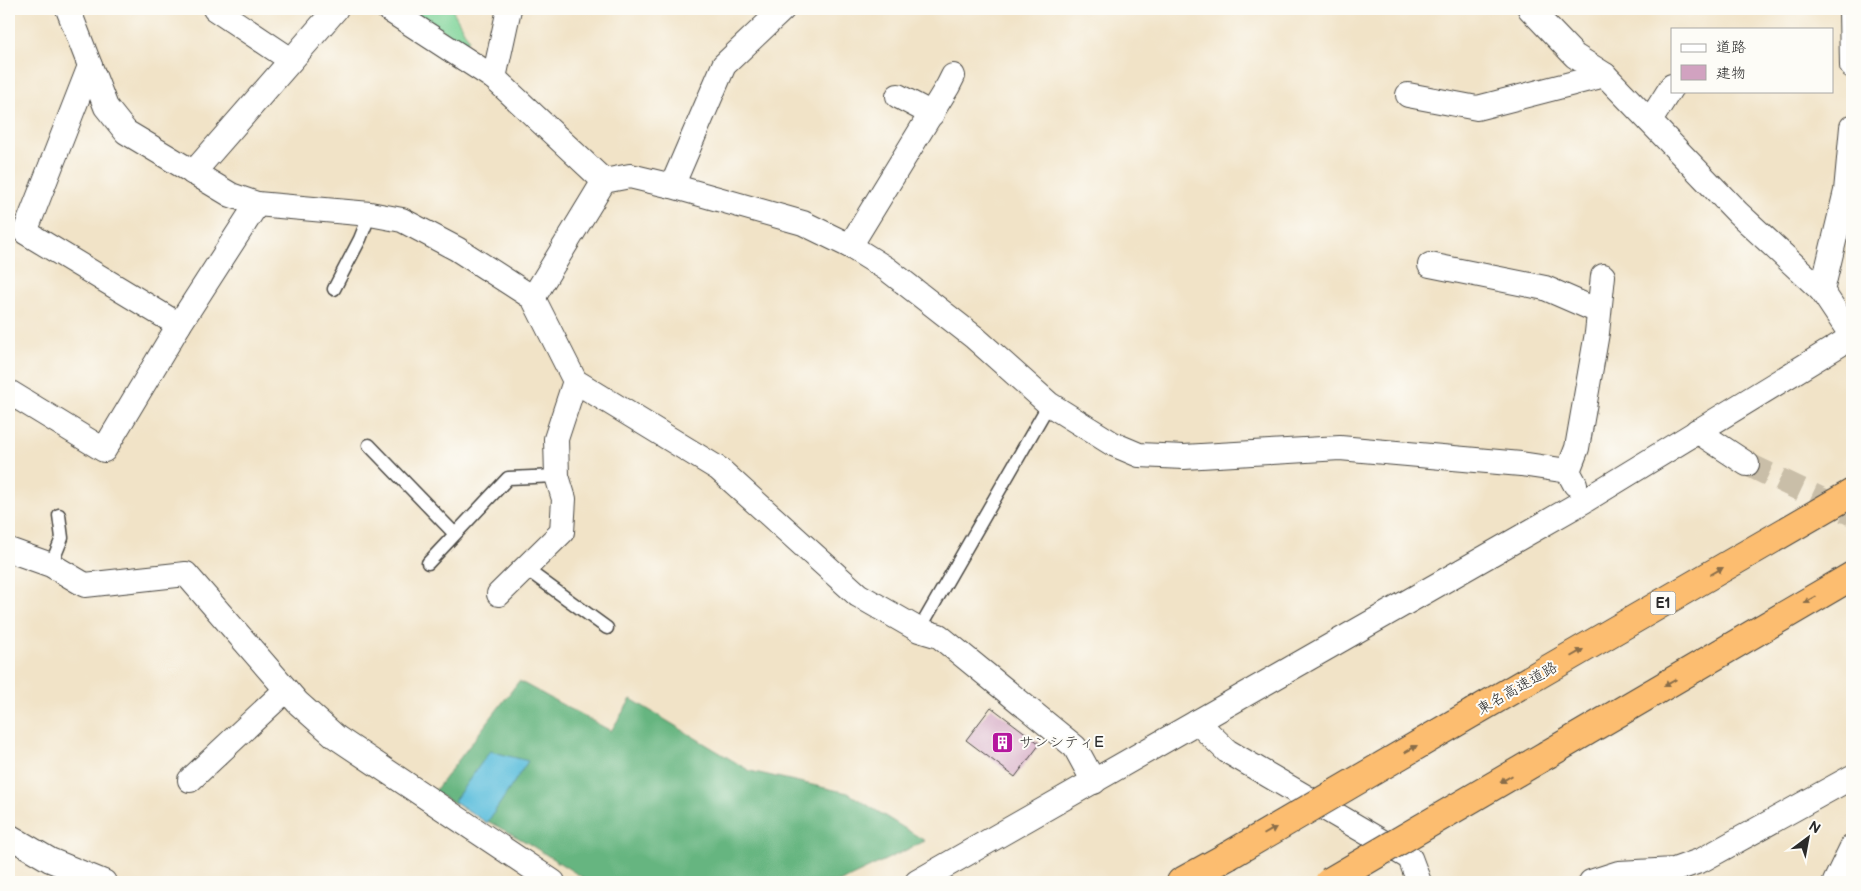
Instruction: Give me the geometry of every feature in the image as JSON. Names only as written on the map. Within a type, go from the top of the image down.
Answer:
[{"type":"highway","name":"東名高速道路","points":[[1181,882],[1852,493]]},
{"type":"highway","points":[[1330,882],[1852,576]]},
{"type":"street","points":[[68,9],[106,107],[126,132],[231,196],[257,204],[370,214],[402,220],[450,245],[532,298],[575,381],[719,469],[858,596],[918,630],[939,636],[1074,747],[1094,782]]},
{"type":"street","points":[[215,9],[291,60]]},
{"type":"street","points":[[193,173],[336,9]]},
{"type":"street","points":[[388,9],[494,78],[604,181]]},
{"type":"street","points":[[494,78],[509,9]]},
{"type":"street","points":[[672,186],[724,65],[783,9]]},
{"type":"street","points":[[917,882],[1584,501],[1852,336],[1822,291],[1738,213],[1605,75],[1575,56],[1530,9]]},
{"type":"street","points":[[1851,9],[1852,66]]},
{"type":"street","points":[[90,66],[25,232],[179,325]]},
{"type":"street","points":[[1408,95],[1478,108],[1605,75]]},
{"type":"street","points":[[850,246],[932,114],[953,76]]},
{"type":"street","points":[[1650,121],[1671,88]]},
{"type":"street","points":[[898,96],[932,114]]},
{"type":"street","points":[[1822,291],[1846,191],[1852,127]]},
{"type":"street","points":[[532,298],[604,181],[630,176],[803,223],[850,246],[887,269],[974,337],[1049,404],[1113,444],[1139,455],[1184,457],[1340,448],[1521,464],[1568,471]]},
{"type":"street","points":[[9,392],[104,450],[179,325],[257,204]]},
{"type":"street","points":[[1430,265],[1545,288],[1598,312]]},
{"type":"street","points":[[1584,501],[1568,471],[1577,448],[1597,333],[1603,276]]},
{"type":"street","points":[[499,594],[562,532],[564,499],[557,476],[556,439],[575,381]]},
{"type":"street","points":[[1697,431],[1747,464]]},
{"type":"street","points":[[9,550],[51,565],[85,585],[186,574],[286,690],[336,737],[553,882]]},
{"type":"street","points":[[190,780],[286,690]]},
{"type":"street","points":[[1197,722],[1227,751],[1410,858],[1419,882]]},
{"type":"street","points":[[1590,882],[1619,873],[1674,870],[1702,860],[1852,777]]},
{"type":"street","points":[[9,836],[50,860],[104,882]]},
{"type":"street","points":[[1835,882],[1852,847]]},
{"type":"lane","points":[[334,288],[360,239],[370,214]]},
{"type":"lane","points":[[918,630],[1049,404]]},
{"type":"lane","points":[[369,445],[454,533]]},
{"type":"lane","points":[[428,563],[454,533],[508,478],[557,476]]},
{"type":"lane","points":[[51,565],[62,538],[58,515]]},
{"type":"lane","points":[[526,569],[607,628]]},
{"type":"green space","points":[[409,9],[452,9],[469,40],[464,44]]},
{"type":"green space","points":[[519,681],[611,731],[631,699],[750,771],[848,793],[925,841],[839,882],[590,882],[526,842],[434,792]]},
{"type":"water","points":[[490,751],[528,761],[487,823],[454,801]]},
{"type":"building","name":"サンシティE","points":[[991,707],[1040,744],[1015,777],[966,740]]},
{"type":"tunnel","points":[[1747,464],[1852,514]]},
{"type":"place","name":"サンシティE","points":[[1003,742]]}]
